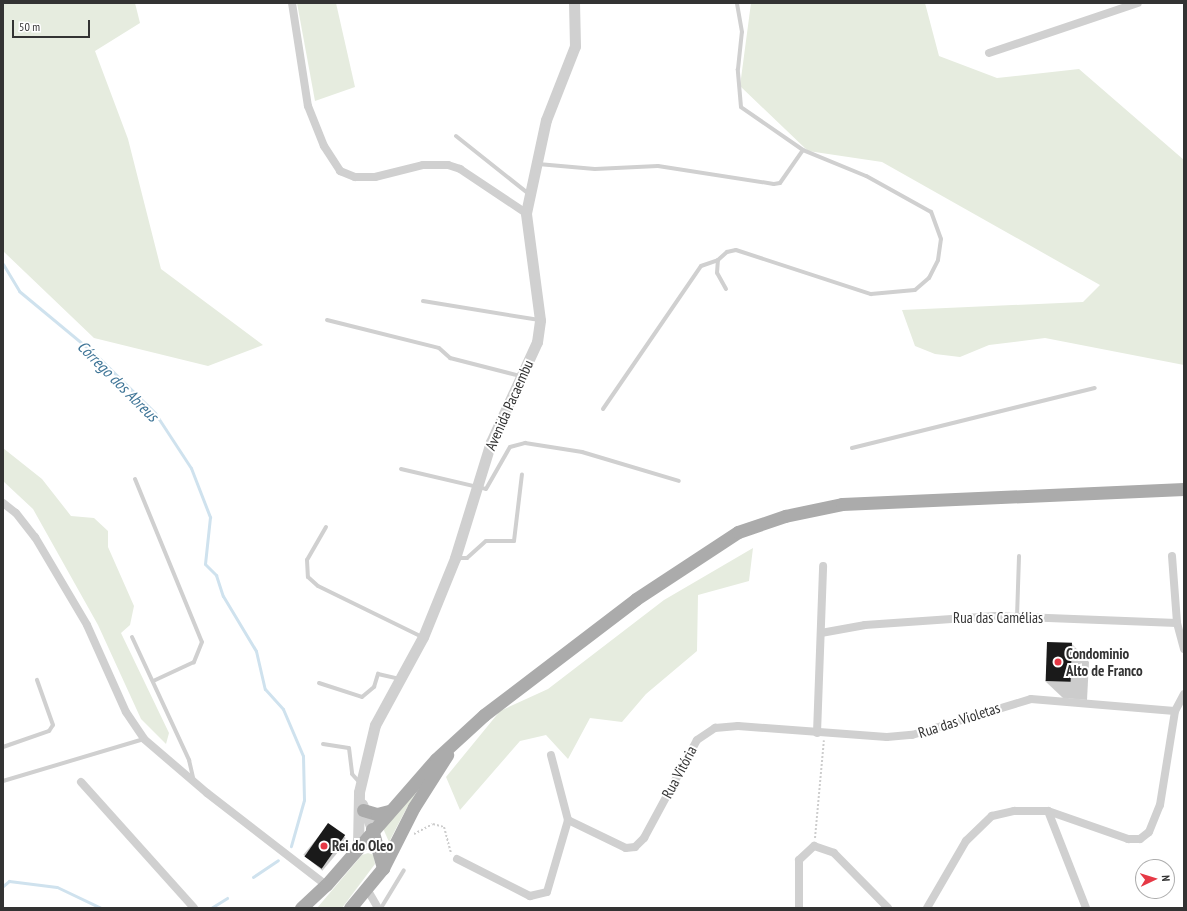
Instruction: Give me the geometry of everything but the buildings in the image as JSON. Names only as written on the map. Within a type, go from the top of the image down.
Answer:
[{"type":"main road","points":[[301,908],[326,885],[372,829],[436,759],[454,745],[484,715],[553,660],[636,599],[738,532],[785,516],[842,504],[1184,489]]},
{"type":"main road","points":[[350,908],[383,868],[414,807],[454,745]]},
{"type":"main road","points":[[363,810],[377,814],[389,811]]},
{"type":"main road","points":[[372,829],[383,868]]},
{"type":"main road","points":[[358,846],[379,855]]},
{"type":"street","points":[[292,3],[308,106],[324,146],[340,171],[355,177],[375,177],[423,165],[448,165],[460,169],[526,213]]},
{"type":"street","name":"Avenida Pacaembu","points":[[360,788],[375,724],[423,637],[455,558],[491,442],[523,376],[537,342],[540,320],[526,213],[546,120],[575,46],[574,3]]},
{"type":"street","points":[[989,54],[1138,3]]},
{"type":"street","points":[[3,503],[16,513],[35,537],[87,625],[126,712],[144,739],[195,783],[326,885]]},
{"type":"street","points":[[1172,556],[1177,622],[1184,649]]},
{"type":"street","points":[[821,733],[823,566]]},
{"type":"street","name":"Rua das Camélias","points":[[821,633],[865,625],[925,620],[1017,617],[1177,622]]},
{"type":"street","points":[[927,908],[978,825],[992,816],[1014,811],[1048,811],[1128,839],[1140,839],[1149,832],[1160,805],[1175,711],[1184,694]]},
{"type":"street","name":"Rua das Violetas","points":[[821,733],[912,735],[1031,699],[1175,711]]},
{"type":"street","name":"Rua Vitória","points":[[568,820],[626,848],[635,847],[647,832],[697,740],[706,731],[738,726],[821,733]]},
{"type":"street","points":[[457,859],[522,892],[542,895],[552,883],[568,820],[551,755]]},
{"type":"street","points":[[81,782],[194,908]]},
{"type":"street","points":[[360,788],[363,810],[372,829]]},
{"type":"street","points":[[358,846],[360,788]]},
{"type":"street","points":[[1048,811],[1086,908]]},
{"type":"street","points":[[799,908],[799,860],[814,846],[834,853],[888,908]]},
{"type":"street","points":[[367,889],[380,908]]},
{"type":"lane","points":[[603,409],[701,266],[718,260],[727,252],[736,250],[871,294],[915,290],[929,278],[938,260],[941,239],[931,212],[866,176],[803,150],[740,105],[742,32],[737,3]]},
{"type":"lane","points":[[456,136],[530,194]]},
{"type":"lane","points":[[536,164],[595,169],[658,166],[774,184],[780,183],[803,150]]},
{"type":"lane","points":[[718,260],[716,273],[726,289]]},
{"type":"lane","points":[[423,301],[540,320]]},
{"type":"lane","points":[[327,320],[439,348],[450,358],[523,376]]},
{"type":"lane","points":[[852,448],[1095,388]]},
{"type":"lane","points":[[401,469],[477,489],[486,489],[492,484],[502,457],[510,447],[525,443],[582,452],[679,481]]},
{"type":"lane","points":[[455,558],[467,558],[486,541],[514,541],[522,474]]},
{"type":"lane","points":[[135,479],[202,642],[194,662],[153,681]]},
{"type":"lane","points":[[326,527],[307,560],[308,577],[318,586],[423,637]]},
{"type":"lane","points":[[1017,617],[1019,556]]},
{"type":"lane","points":[[132,637],[189,760],[195,783]]},
{"type":"lane","points":[[319,682],[362,697],[374,686],[378,674],[400,679]]},
{"type":"lane","points":[[3,747],[49,731],[53,725],[37,680]]},
{"type":"lane","points":[[3,781],[144,739]]},
{"type":"lane","points":[[323,744],[349,748],[352,774],[360,788]]},
{"type":"lane","points":[[380,908],[404,870]]},
{"type":"path","points":[[814,846],[821,733]]},
{"type":"path","points":[[396,842],[433,824],[444,827],[450,853],[457,859]]},
{"type":"shaded area","points":[[3,3],[135,3],[140,23],[95,51],[128,139],[161,269],[263,345],[208,366],[94,338],[3,251]]},
{"type":"shaded area","points":[[297,3],[336,3],[355,87],[315,101]]},
{"type":"shaded area","points":[[751,3],[925,3],[939,56],[997,78],[1079,69],[1184,160],[1184,365],[1045,338],[989,345],[960,357],[935,354],[915,346],[902,310],[1083,302],[1100,285],[882,162],[808,151],[740,86]]},
{"type":"shaded area","points":[[3,448],[42,479],[71,516],[94,518],[108,531],[108,547],[134,606],[130,625],[121,633],[169,733],[166,744],[141,719],[98,625],[33,509],[3,481]]},
{"type":"shaded area","points":[[753,548],[749,581],[698,595],[697,651],[646,694],[622,722],[590,718],[568,759],[546,735],[520,741],[460,810],[446,777],[500,711],[548,689],[664,600]]},
{"type":"shaded area","points":[[420,786],[404,813],[389,842],[382,826]]},
{"type":"shaded area","points":[[368,853],[374,855],[375,864],[342,908],[317,908],[362,855]]},
{"type":"waterway","name":"Córrego dos Abreus","points":[[3,264],[19,291],[96,355],[155,413],[191,468],[210,517],[205,564],[216,575],[223,596],[256,651],[265,689],[283,709],[303,756],[304,800],[291,846]]},
{"type":"waterway","name":"Córrego dos Abreus","points":[[253,877],[278,860]]},
{"type":"waterway","name":"Córrego dos Abreus","points":[[3,886],[9,881],[57,887],[101,908]]},
{"type":"waterway","name":"Córrego dos Abreus","points":[[211,908],[227,898]]},
{"type":"place","name":"Condominio Alto de Franco","points":[[1058,662]]},
{"type":"place","name":"Rei do Oleo","points":[[324,846]]}]
